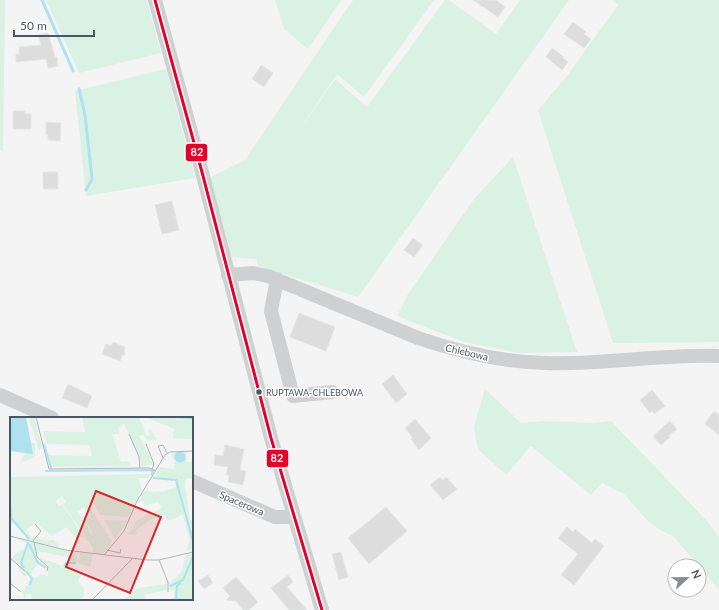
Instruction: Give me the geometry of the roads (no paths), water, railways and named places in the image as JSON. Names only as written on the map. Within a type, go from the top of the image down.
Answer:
[{"type":"street","points":[[156,0],[271,438],[322,610]]},
{"type":"street","name":"Chlebowa","points":[[228,275],[253,273],[277,279],[418,338],[476,356],[522,362],[546,363],[688,356],[719,356]]},
{"type":"street","points":[[277,279],[271,311],[293,396],[332,392]]},
{"type":"street","points":[[0,395],[50,417]]},
{"type":"street","name":"Spacerowa","points":[[193,481],[275,517],[294,517]]},
{"type":"waterway","points":[[42,0],[73,71]]},
{"type":"waterway","points":[[79,89],[85,115],[92,179],[86,190]]},
{"type":"place","name":"RUPTAWA-CHLEBOWA","points":[[259,392]]}]
